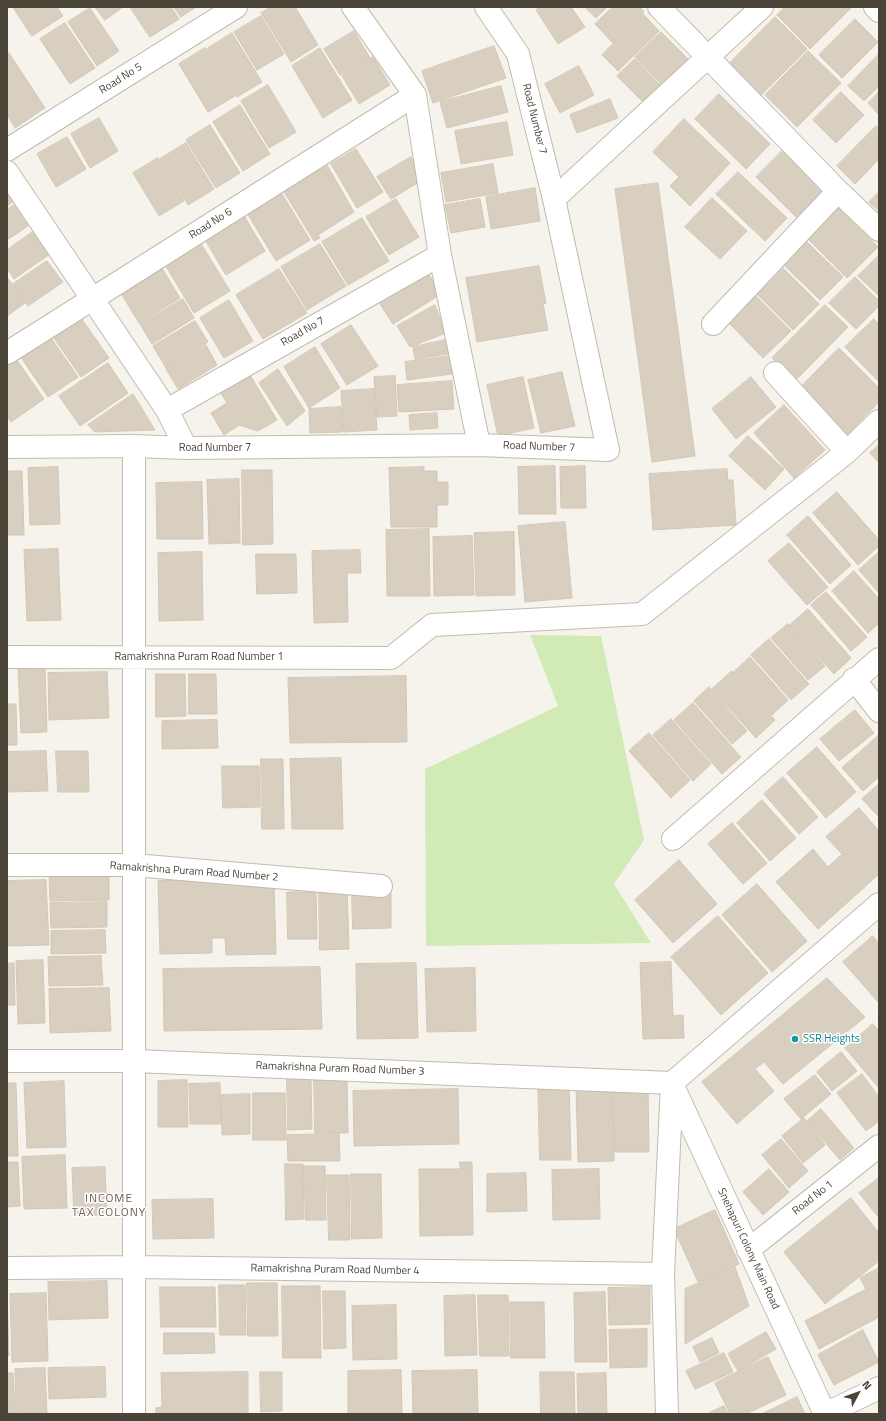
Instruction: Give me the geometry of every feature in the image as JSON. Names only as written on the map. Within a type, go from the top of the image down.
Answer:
[{"type":"street","name":"Road No 5","points":[[7,150],[236,7]]},
{"type":"street","points":[[353,7],[415,95],[440,255],[479,445]]},
{"type":"street","name":"Road Number 7","points":[[7,447],[134,446],[186,448],[479,445],[608,450],[554,199],[518,54],[486,7]]},
{"type":"street","points":[[659,7],[838,191],[879,230]]},
{"type":"street","points":[[554,199],[762,7]]},
{"type":"street","points":[[875,7],[879,11]]},
{"type":"street","name":"Road No 6","points":[[7,353],[415,95]]},
{"type":"street","points":[[7,172],[167,410],[186,448]]},
{"type":"street","points":[[713,324],[838,191]]},
{"type":"street","name":"Road No 7","points":[[167,410],[440,255]]},
{"type":"street","points":[[775,373],[847,452],[879,421]]},
{"type":"street","points":[[134,446],[134,1414]]},
{"type":"street","name":"Ramakrishna Puram Road Number 1","points":[[7,657],[391,658],[432,625],[642,614],[847,452]]},
{"type":"street","points":[[673,839],[854,679],[879,659]]},
{"type":"street","points":[[854,679],[879,711]]},
{"type":"street","name":"Ramakrishna Puram Road Number 2","points":[[7,865],[134,866],[382,886]]},
{"type":"street","points":[[667,1414],[663,1274],[672,1083],[879,904]]},
{"type":"street","name":"Ramakrishna Puram Road Number 3","points":[[7,1061],[134,1061],[672,1083]]},
{"type":"street","name":"Snehapuri Colony Main Road","points":[[672,1083],[825,1414]]},
{"type":"street","name":"Road No 1","points":[[748,1250],[879,1146]]},
{"type":"street","name":"Ramakrishna Puram Road Number 4","points":[[7,1268],[135,1267],[663,1274]]},
{"type":"street","points":[[825,1414],[879,1388]]},
{"type":"green space","points":[[530,635],[601,636],[644,840],[614,884],[651,943],[426,946],[425,769],[558,706]]},
{"type":"building","points":[[13,7],[57,7],[63,16],[32,36]]},
{"type":"building","points":[[95,7],[123,7],[105,20]]},
{"type":"building","points":[[130,7],[171,7],[179,19],[150,37]]},
{"type":"building","points":[[174,7],[196,7],[181,17]]},
{"type":"building","points":[[271,7],[295,7],[318,45],[291,62],[261,13]]},
{"type":"building","points":[[541,7],[571,7],[585,27],[558,44],[536,10]]},
{"type":"building","points":[[585,7],[607,7],[596,18]]},
{"type":"building","points":[[613,7],[640,7],[644,12],[613,43],[595,24]]},
{"type":"building","points":[[785,7],[852,7],[810,49],[777,15]]},
{"type":"building","points":[[90,8],[119,51],[97,66],[68,22]]},
{"type":"building","points":[[643,14],[659,31],[618,71],[602,55]]},
{"type":"building","points":[[261,16],[284,54],[257,70],[234,32]]},
{"type":"building","points":[[775,17],[807,49],[761,95],[729,64]]},
{"type":"building","points":[[855,19],[878,42],[842,78],[819,55]]},
{"type":"building","points":[[65,23],[95,68],[70,84],[40,39]]},
{"type":"building","points":[[354,31],[370,58],[340,75],[324,49]]},
{"type":"building","points":[[661,32],[689,60],[663,86],[635,57]]},
{"type":"building","points":[[232,33],[262,82],[237,97],[207,49]]},
{"type":"building","points":[[494,46],[506,78],[433,103],[422,71]]},
{"type":"building","points":[[205,48],[235,96],[208,112],[179,64]]},
{"type":"building","points":[[320,48],[352,100],[323,118],[292,66]]},
{"type":"building","points":[[808,51],[841,83],[797,127],[765,95]]},
{"type":"building","points":[[9,53],[45,108],[15,128],[7,115],[7,54]]},
{"type":"building","points":[[879,54],[879,86],[864,101],[848,86]]},
{"type":"building","points":[[373,57],[390,85],[359,104],[342,76]]},
{"type":"building","points":[[635,59],[661,86],[644,103],[617,76]]},
{"type":"building","points":[[579,66],[594,95],[560,113],[545,84]]},
{"type":"building","points":[[268,85],[296,132],[269,148],[241,101]]},
{"type":"building","points":[[501,86],[508,112],[447,128],[440,102]]},
{"type":"building","points":[[841,92],[864,115],[836,143],[813,120]]},
{"type":"building","points":[[879,92],[879,115],[868,103]]},
{"type":"building","points":[[719,94],[770,144],[746,169],[695,119]]},
{"type":"building","points":[[610,99],[618,118],[577,133],[570,115]]},
{"type":"building","points":[[240,105],[270,154],[243,171],[213,122]]},
{"type":"building","points":[[99,118],[118,151],[90,168],[71,134]]},
{"type":"building","points":[[684,119],[730,163],[690,206],[670,186],[679,177],[653,152]]},
{"type":"building","points":[[507,122],[513,155],[461,164],[455,131]]},
{"type":"building","points":[[210,125],[240,173],[216,188],[186,140]]},
{"type":"building","points":[[876,126],[879,129],[879,159],[855,184],[837,166]]},
{"type":"building","points":[[67,137],[86,169],[56,187],[37,154]]},
{"type":"building","points":[[186,143],[214,189],[188,205],[160,159]]},
{"type":"building","points":[[356,149],[383,192],[357,208],[331,164]]},
{"type":"building","points":[[783,150],[823,190],[796,217],[756,177]]},
{"type":"building","points":[[411,157],[424,179],[391,199],[377,177]]},
{"type":"building","points":[[158,158],[184,201],[159,216],[133,173]]},
{"type":"building","points":[[493,164],[498,193],[446,202],[441,173]]},
{"type":"building","points":[[327,165],[354,212],[318,235],[320,238],[314,241],[283,190]]},
{"type":"building","points":[[738,172],[787,218],[765,241],[716,194]]},
{"type":"building","points":[[658,183],[695,456],[652,462],[615,189]]},
{"type":"building","points":[[535,188],[540,221],[491,229],[486,197]]},
{"type":"building","points":[[7,192],[14,201],[7,206]]},
{"type":"building","points":[[281,192],[310,240],[276,261],[247,213]]},
{"type":"building","points":[[879,192],[879,211],[869,202]]},
{"type":"building","points":[[712,198],[747,231],[720,259],[685,227]]},
{"type":"building","points":[[396,199],[419,237],[389,255],[366,217]]},
{"type":"building","points":[[480,199],[485,227],[451,233],[445,205]]},
{"type":"building","points":[[14,205],[28,226],[7,240],[7,210]]},
{"type":"building","points":[[837,207],[878,247],[847,278],[807,238]]},
{"type":"building","points":[[243,214],[265,251],[226,275],[204,238]]},
{"type":"building","points":[[362,218],[389,261],[348,285],[322,242]]},
{"type":"building","points":[[34,231],[50,254],[14,279],[7,268],[7,250]]},
{"type":"building","points":[[200,242],[230,291],[194,313],[164,263]]},
{"type":"building","points":[[807,242],[843,277],[820,300],[784,265]]},
{"type":"building","points":[[320,244],[346,286],[307,310],[281,267]]},
{"type":"building","points":[[879,255],[879,296],[858,276]]},
{"type":"building","points":[[47,261],[63,282],[28,306],[13,284]]},
{"type":"building","points":[[160,265],[180,298],[139,323],[119,290]]},
{"type":"building","points":[[539,266],[546,303],[543,304],[548,330],[477,342],[466,278]]},
{"type":"building","points":[[783,268],[819,304],[793,330],[757,294]]},
{"type":"building","points":[[279,269],[307,313],[263,339],[236,295]]},
{"type":"building","points":[[428,273],[441,294],[393,324],[380,304]]},
{"type":"building","points":[[7,277],[25,303],[7,316]]},
{"type":"building","points":[[855,277],[879,301],[879,306],[856,329],[829,303]]},
{"type":"building","points":[[754,294],[791,331],[763,358],[727,321]]},
{"type":"building","points":[[183,299],[194,318],[152,344],[140,324]]},
{"type":"building","points":[[229,300],[253,341],[224,358],[200,318]]},
{"type":"building","points":[[435,305],[446,333],[410,347],[397,326]]},
{"type":"building","points":[[825,305],[848,327],[795,381],[772,358]]},
{"type":"building","points":[[79,315],[109,358],[81,377],[51,334]]},
{"type":"building","points":[[874,319],[879,324],[879,382],[845,347]]},
{"type":"building","points":[[195,321],[208,342],[166,368],[153,346]]},
{"type":"building","points":[[351,325],[378,366],[347,385],[321,344]]},
{"type":"building","points":[[49,335],[78,377],[48,397],[20,356]]},
{"type":"building","points":[[445,340],[448,354],[415,359],[413,347]]},
{"type":"building","points":[[206,345],[217,365],[178,389],[166,369]]},
{"type":"building","points":[[315,347],[340,388],[309,408],[284,367]]},
{"type":"building","points":[[839,348],[879,388],[879,402],[846,436],[799,389]]},
{"type":"building","points":[[14,356],[44,399],[11,422],[7,416],[7,361]]},
{"type":"building","points":[[450,356],[452,374],[407,380],[405,362]]},
{"type":"building","points":[[108,363],[128,393],[80,426],[59,396]]},
{"type":"building","points":[[278,369],[305,411],[287,426],[259,383]]},
{"type":"building","points":[[562,372],[575,426],[541,433],[528,380]]},
{"type":"building","points":[[250,375],[277,420],[258,431],[239,425],[224,435],[211,413],[227,403],[221,393]]},
{"type":"building","points":[[395,376],[397,416],[377,417],[374,377]]},
{"type":"building","points":[[523,377],[534,428],[498,436],[487,385]]},
{"type":"building","points":[[751,377],[776,407],[736,439],[712,409]]},
{"type":"building","points":[[452,381],[454,409],[399,412],[397,385]]},
{"type":"building","points":[[374,389],[377,430],[344,432],[341,391]]},
{"type":"building","points":[[133,394],[155,430],[95,432],[88,425]]},
{"type":"building","points":[[784,405],[825,450],[794,478],[754,433]]},
{"type":"building","points":[[341,407],[343,432],[310,433],[309,409]]},
{"type":"building","points":[[437,413],[438,428],[410,430],[409,415]]},
{"type":"building","points":[[748,436],[784,469],[765,490],[729,456]]},
{"type":"building","points":[[879,445],[879,463],[870,453]]},
{"type":"building","points":[[555,466],[556,514],[519,514],[518,467]]},
{"type":"building","points":[[585,466],[586,508],[561,508],[560,467]]},
{"type":"building","points":[[58,467],[60,524],[30,525],[28,468]]},
{"type":"building","points":[[424,467],[424,471],[437,471],[437,482],[448,482],[448,505],[437,505],[437,527],[391,527],[389,468]]},
{"type":"building","points":[[727,469],[728,480],[733,480],[736,525],[653,530],[649,474]]},
{"type":"building","points":[[242,470],[272,470],[273,544],[243,545]]},
{"type":"building","points":[[7,471],[22,471],[24,535],[7,535]]},
{"type":"building","points":[[239,479],[240,543],[209,544],[207,480]]},
{"type":"building","points":[[202,482],[203,539],[157,539],[156,483]]},
{"type":"building","points":[[837,492],[879,540],[879,546],[858,565],[813,513]]},
{"type":"building","points":[[808,516],[851,565],[830,584],[787,535]]},
{"type":"building","points":[[565,522],[572,598],[525,602],[518,526]]},
{"type":"building","points":[[429,529],[430,596],[387,596],[386,530]]},
{"type":"building","points":[[514,532],[515,595],[476,596],[474,533]]},
{"type":"building","points":[[472,536],[474,595],[434,596],[433,537]]},
{"type":"building","points":[[789,543],[828,587],[807,605],[768,561]]},
{"type":"building","points":[[58,549],[61,620],[27,621],[24,550]]},
{"type":"building","points":[[360,550],[361,573],[347,573],[348,622],[314,623],[312,551]]},
{"type":"building","points":[[202,552],[203,620],[159,621],[158,553]]},
{"type":"building","points":[[879,552],[879,593],[859,570]]},
{"type":"building","points":[[256,554],[296,554],[297,593],[257,594]]},
{"type":"building","points":[[854,571],[879,599],[879,623],[868,633],[832,591]]},
{"type":"building","points":[[826,592],[867,637],[851,651],[811,605]]},
{"type":"building","points":[[808,609],[851,658],[834,674],[790,625]]},
{"type":"building","points":[[788,624],[825,666],[808,680],[771,638]]},
{"type":"building","points":[[769,639],[809,684],[791,700],[751,655]]},
{"type":"building","points":[[750,657],[788,700],[772,715],[734,672]]},
{"type":"building","points":[[45,668],[47,732],[21,733],[18,669]]},
{"type":"building","points":[[732,671],[775,720],[756,738],[712,689]]},
{"type":"building","points":[[107,672],[109,718],[49,720],[48,673]]},
{"type":"building","points":[[156,674],[185,674],[186,716],[156,717]]},
{"type":"building","points":[[189,674],[216,674],[217,714],[189,714]]},
{"type":"building","points":[[406,676],[407,742],[290,743],[288,678]]},
{"type":"building","points":[[709,687],[747,731],[732,744],[694,701]]},
{"type":"building","points":[[693,703],[741,757],[722,774],[674,720]]},
{"type":"building","points":[[7,704],[16,704],[17,745],[7,745]]},
{"type":"building","points":[[855,710],[874,733],[839,761],[820,739]]},
{"type":"building","points":[[671,719],[711,764],[693,781],[653,735]]},
{"type":"building","points":[[217,720],[218,748],[162,749],[162,721]]},
{"type":"building","points":[[649,733],[690,780],[671,798],[629,751]]},
{"type":"building","points":[[879,735],[879,777],[863,791],[842,768]]},
{"type":"building","points":[[817,747],[856,792],[826,818],[787,773]]},
{"type":"building","points":[[46,751],[48,791],[7,792],[7,752]]},
{"type":"building","points":[[56,751],[88,751],[89,792],[58,792]]},
{"type":"building","points":[[341,758],[343,829],[292,829],[290,759]]},
{"type":"building","points":[[261,759],[283,759],[284,829],[262,829]]},
{"type":"building","points":[[222,766],[259,766],[260,807],[223,808]]},
{"type":"building","points":[[783,777],[818,817],[799,834],[764,794]]},
{"type":"building","points":[[879,784],[879,817],[862,799]]},
{"type":"building","points":[[762,800],[796,838],[770,861],[737,823]]},
{"type":"building","points":[[859,808],[879,831],[879,874],[818,929],[776,882],[813,849],[828,867],[842,854],[826,837]]},
{"type":"building","points":[[732,823],[767,863],[743,884],[708,844]]},
{"type":"building","points":[[679,860],[717,904],[673,943],[635,900]]},
{"type":"building","points":[[109,873],[109,900],[50,901],[49,875]]},
{"type":"building","points":[[46,880],[49,945],[7,946],[7,881]]},
{"type":"building","points":[[274,880],[276,954],[226,955],[225,938],[212,938],[212,953],[160,954],[158,881]]},
{"type":"building","points":[[757,884],[807,941],[772,972],[722,915]]},
{"type":"building","points":[[319,885],[347,885],[349,949],[320,950]]},
{"type":"building","points":[[352,891],[391,891],[391,928],[353,929]]},
{"type":"building","points":[[287,892],[316,892],[317,939],[288,939]]},
{"type":"building","points":[[107,902],[107,927],[51,928],[50,903]]},
{"type":"building","points":[[718,916],[768,973],[721,1015],[671,957]]},
{"type":"building","points":[[105,930],[106,953],[51,954],[51,931]]},
{"type":"building","points":[[873,936],[879,944],[879,1003],[843,962]]},
{"type":"building","points":[[101,956],[103,985],[49,986],[48,957]]},
{"type":"building","points":[[43,960],[45,1023],[18,1024],[16,961]]},
{"type":"building","points":[[671,962],[673,1016],[683,1015],[684,1038],[643,1039],[640,963]]},
{"type":"building","points":[[14,963],[15,1005],[7,1005],[7,964]]},
{"type":"building","points":[[416,963],[418,1038],[357,1039],[356,964]]},
{"type":"building","points":[[320,967],[322,1029],[164,1031],[163,969]]},
{"type":"building","points":[[475,968],[476,1031],[427,1032],[425,969]]},
{"type":"building","name":"SSR Heights","points":[[827,978],[865,1017],[783,1084],[764,1062],[755,1069],[774,1091],[737,1124],[702,1082]]},
{"type":"building","points":[[109,988],[111,1031],[50,1033],[49,989]]},
{"type":"building","points":[[873,1024],[879,1031],[879,1088],[845,1048]]},
{"type":"building","points":[[841,1052],[857,1071],[832,1091],[817,1072]]},
{"type":"building","points":[[862,1074],[879,1097],[879,1121],[866,1131],[837,1093]]},
{"type":"building","points":[[815,1075],[831,1094],[801,1119],[784,1099]]},
{"type":"building","points":[[287,1079],[311,1079],[312,1129],[288,1130]]},
{"type":"building","points":[[187,1080],[188,1127],[158,1127],[158,1081]]},
{"type":"building","points":[[314,1080],[347,1080],[348,1133],[315,1133]]},
{"type":"building","points":[[64,1081],[66,1147],[27,1148],[24,1083]]},
{"type":"building","points":[[538,1081],[569,1081],[571,1160],[540,1160]]},
{"type":"building","points":[[7,1083],[16,1083],[18,1156],[7,1156]]},
{"type":"building","points":[[220,1083],[221,1124],[190,1124],[189,1084]]},
{"type":"building","points":[[613,1084],[614,1161],[578,1162],[576,1085]]},
{"type":"building","points":[[614,1087],[648,1087],[649,1152],[615,1152]]},
{"type":"building","points":[[458,1089],[459,1144],[354,1146],[353,1091]]},
{"type":"building","points":[[253,1093],[285,1093],[286,1140],[253,1140]]},
{"type":"building","points":[[250,1094],[250,1134],[222,1135],[221,1095]]},
{"type":"building","points":[[821,1109],[854,1148],[840,1160],[807,1121]]},
{"type":"building","points":[[804,1118],[825,1145],[803,1163],[782,1136]]},
{"type":"building","points":[[339,1134],[340,1161],[288,1161],[287,1135]]},
{"type":"building","points":[[781,1139],[808,1171],[789,1188],[762,1155]]},
{"type":"building","points":[[65,1155],[67,1208],[24,1209],[22,1157]]},
{"type":"building","points":[[7,1162],[18,1162],[20,1206],[7,1207]]},
{"type":"building","points":[[460,1162],[472,1162],[473,1235],[420,1236],[419,1169],[460,1169]]},
{"type":"building","points":[[285,1164],[303,1164],[304,1219],[286,1220]]},
{"type":"building","points":[[304,1166],[325,1166],[326,1220],[306,1220]]},
{"type":"building","points":[[105,1167],[107,1215],[74,1216],[72,1168]]},
{"type":"building","points":[[599,1169],[600,1219],[553,1220],[552,1170]]},
{"type":"building","points":[[769,1169],[789,1192],[763,1215],[743,1192]]},
{"type":"building","points":[[526,1173],[527,1211],[487,1212],[487,1174]]},
{"type":"building","points":[[351,1174],[381,1174],[382,1238],[352,1239]]},
{"type":"building","points":[[327,1175],[349,1175],[350,1240],[329,1240]]},
{"type":"building","points":[[879,1178],[879,1218],[859,1193]]},
{"type":"building","points":[[851,1198],[879,1233],[879,1261],[825,1304],[784,1252]]},
{"type":"building","points":[[213,1199],[214,1238],[153,1239],[152,1200]]},
{"type":"building","points":[[715,1210],[739,1264],[698,1282],[674,1229]]},
{"type":"building","points":[[735,1267],[749,1306],[685,1344],[685,1289]]},
{"type":"building","points":[[879,1268],[879,1317],[819,1349],[805,1321],[866,1289],[860,1278]]},
{"type":"building","points":[[107,1281],[108,1318],[49,1320],[48,1282]]},
{"type":"building","points":[[247,1283],[277,1283],[278,1336],[248,1336]]},
{"type":"building","points":[[219,1285],[245,1285],[246,1335],[220,1335]]},
{"type":"building","points":[[282,1286],[320,1286],[321,1358],[283,1358]]},
{"type":"building","points":[[160,1287],[215,1287],[216,1327],[161,1327]]},
{"type":"building","points":[[650,1287],[650,1324],[609,1325],[608,1288]]},
{"type":"building","points":[[7,1288],[9,1356],[7,1356]]},
{"type":"building","points":[[323,1291],[345,1291],[346,1348],[324,1349]]},
{"type":"building","points":[[605,1292],[607,1362],[575,1362],[574,1293]]},
{"type":"building","points":[[46,1293],[48,1361],[12,1362],[10,1294]]},
{"type":"building","points":[[475,1295],[477,1355],[445,1356],[444,1296]]},
{"type":"building","points":[[478,1295],[508,1295],[509,1356],[480,1356]]},
{"type":"building","points":[[510,1302],[544,1302],[545,1358],[511,1358]]},
{"type":"building","points":[[396,1305],[397,1359],[353,1360],[352,1306]]},
{"type":"building","points":[[647,1329],[647,1367],[610,1368],[609,1330]]},
{"type":"building","points":[[863,1330],[879,1362],[834,1385],[818,1355]]},
{"type":"building","points":[[766,1332],[776,1349],[738,1371],[728,1354]]},
{"type":"building","points":[[164,1333],[214,1333],[215,1353],[164,1354]]},
{"type":"building","points":[[712,1338],[719,1353],[700,1362],[693,1347]]},
{"type":"building","points":[[724,1353],[733,1372],[695,1389],[686,1371]]},
{"type":"building","points":[[768,1357],[786,1395],[746,1414],[730,1414],[715,1383]]},
{"type":"building","points":[[105,1367],[106,1397],[49,1399],[48,1368]]},
{"type":"building","points":[[45,1368],[47,1414],[16,1414],[15,1369]]},
{"type":"building","points":[[401,1370],[402,1414],[348,1414],[348,1371]]},
{"type":"building","points":[[477,1370],[478,1414],[413,1414],[412,1371]]},
{"type":"building","points":[[248,1372],[248,1414],[156,1414],[156,1408],[162,1407],[161,1373]]},
{"type":"building","points":[[260,1372],[282,1372],[282,1411],[261,1412]]},
{"type":"building","points":[[540,1372],[574,1372],[575,1414],[541,1414]]},
{"type":"building","points":[[7,1373],[13,1373],[15,1414],[7,1414]]},
{"type":"building","points":[[606,1373],[607,1414],[578,1414],[577,1374]]},
{"type":"building","points":[[797,1397],[805,1414],[762,1414]]},
{"type":"building","points":[[724,1406],[728,1414],[707,1414]]},
{"type":"place","name":"SSR Heights","points":[[795,1039]]},
{"type":"district","name":"INCOME TAX COLONY","points":[[109,1206]]}]
